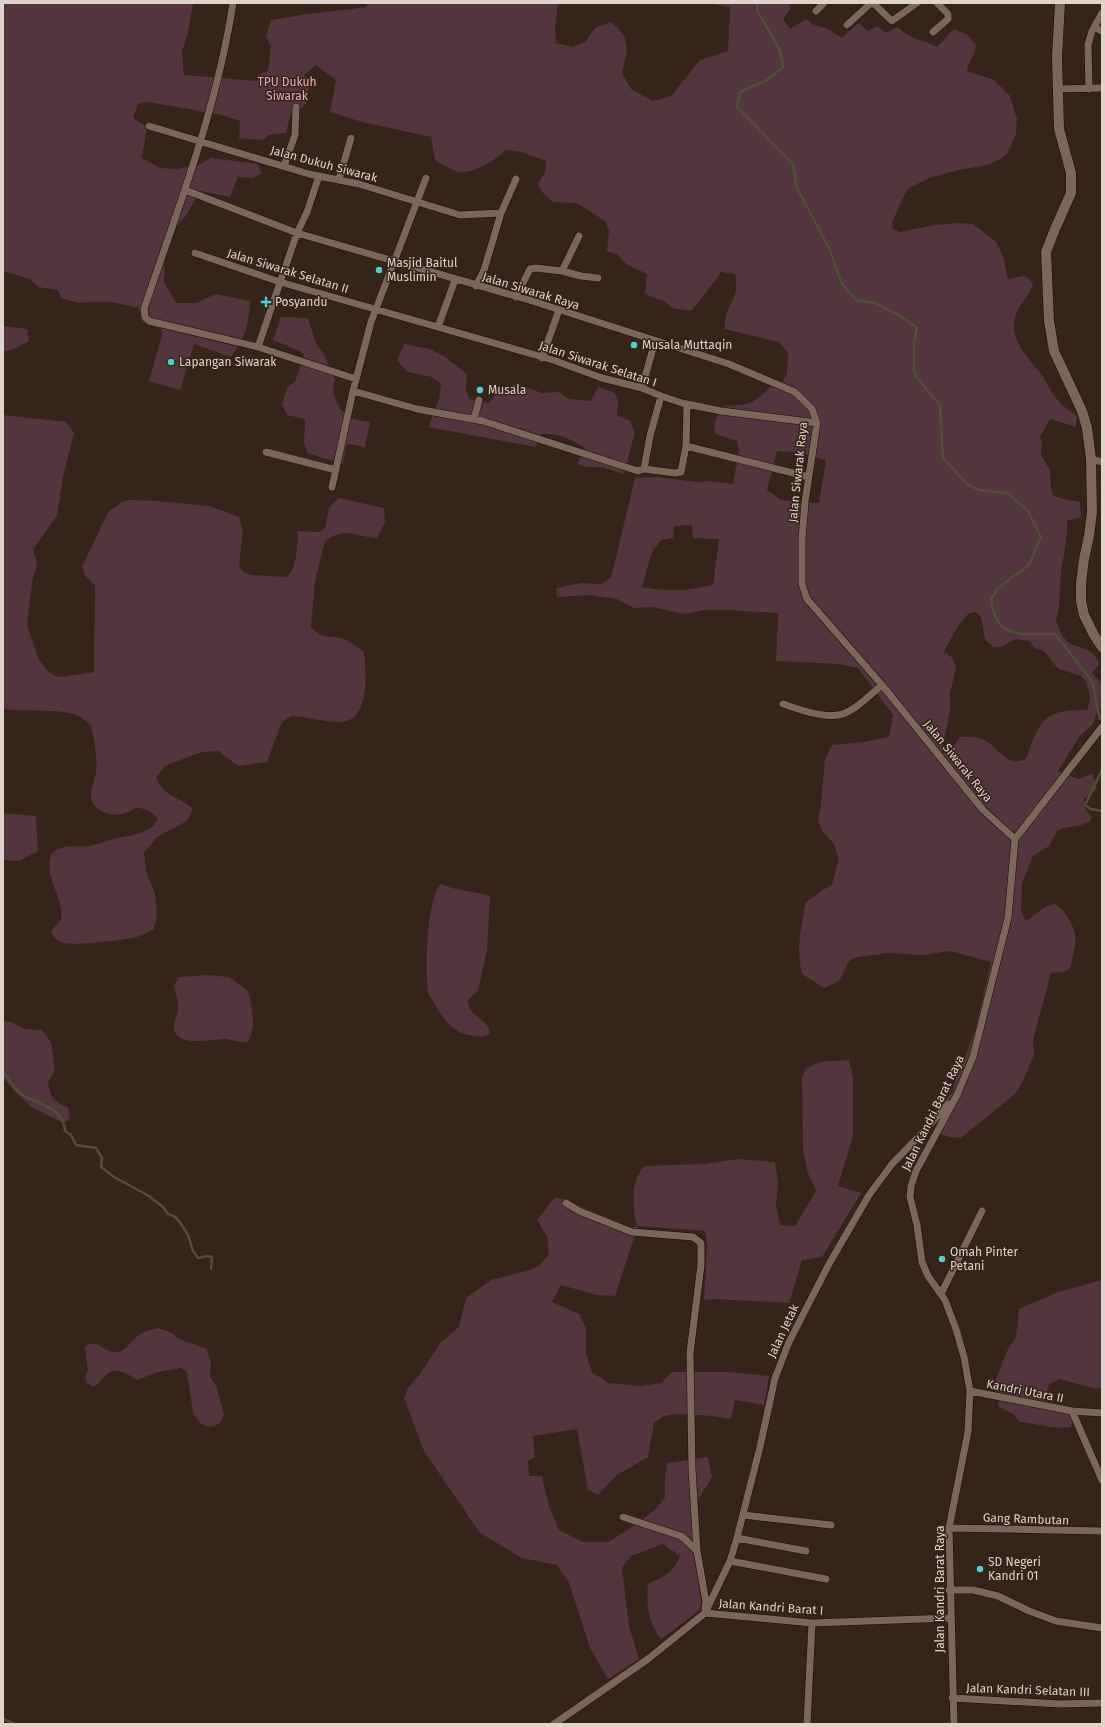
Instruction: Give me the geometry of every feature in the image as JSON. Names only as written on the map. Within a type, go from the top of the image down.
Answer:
[{"type":"main road","points":[[1060,3],[1057,57],[1059,129],[1071,173],[1071,194],[1046,252],[1049,321],[1054,351],[1085,419],[1091,459],[1092,512],[1081,583],[1081,601],[1084,615],[1102,647]]},
{"type":"street","points":[[233,3],[222,63],[201,142],[144,309],[145,317],[149,321],[258,347],[356,379]]},
{"type":"street","points":[[816,11],[824,3]]},
{"type":"street","points":[[847,25],[872,3],[892,21],[917,3]]},
{"type":"street","points":[[933,32],[948,19],[948,14],[937,3]]},
{"type":"street","points":[[1089,88],[1088,45],[1094,27],[1102,13]]},
{"type":"street","points":[[1094,27],[1102,31]]},
{"type":"street","points":[[1057,89],[1102,88]]},
{"type":"street","points":[[284,166],[295,135],[296,106]]},
{"type":"street","name":"Jalan Dukuh Siwarak","points":[[149,126],[319,176],[339,179],[417,201],[460,215],[501,213]]},
{"type":"street","points":[[339,179],[351,138]]},
{"type":"street","points":[[258,347],[297,233],[307,212],[319,176]]},
{"type":"street","points":[[332,487],[353,391],[376,308],[426,178]]},
{"type":"street","points":[[476,286],[484,270],[501,213],[516,178]]},
{"type":"street","name":"Jalan Siwarak Raya","points":[[185,190],[297,233],[455,280],[516,296],[729,364],[795,392],[812,408],[817,423],[802,539],[803,591],[807,598],[882,685],[983,810],[1015,839]]},
{"type":"street","points":[[562,271],[579,236]]},
{"type":"street","name":"Jalan Siwarak Selatan II","points":[[195,253],[280,282],[376,308]]},
{"type":"street","points":[[516,296],[530,269],[542,268],[598,278]]},
{"type":"street","points":[[438,327],[455,280]]},
{"type":"street","name":"Jalan Siwarak Selatan I","points":[[376,308],[542,358],[602,378],[642,388],[687,404],[721,411],[817,423]]},
{"type":"street","points":[[542,358],[559,310]]},
{"type":"street","points":[[642,388],[655,341]]},
{"type":"street","points":[[353,391],[417,409],[483,421],[632,469],[675,473],[681,472],[686,446],[687,404]]},
{"type":"street","points":[[644,469],[650,436],[661,396]]},
{"type":"street","points":[[474,419],[479,400]]},
{"type":"street","points":[[686,446],[809,477]]},
{"type":"street","points":[[266,452],[336,470]]},
{"type":"street","points":[[1091,459],[1102,462]]},
{"type":"street","points":[[783,704],[802,710],[838,716],[853,709],[882,685]]},
{"type":"street","points":[[1015,839],[1102,727]]},
{"type":"street","name":"Jalan Kandri Barat Raya","points":[[954,1724],[949,1590],[949,1528],[968,1432],[970,1391],[964,1357],[956,1329],[941,1294],[928,1276],[922,1262],[917,1225],[910,1197],[910,1186],[916,1171],[956,1095],[973,1057],[1008,918],[1015,839]]},
{"type":"street","name":"Jalan Jetak","points":[[705,1613],[730,1561],[760,1447],[775,1378],[789,1342],[829,1264],[868,1194],[892,1164],[928,1127],[956,1095]]},
{"type":"street","points":[[566,1203],[579,1211],[632,1232],[693,1237],[701,1243],[701,1265],[690,1353],[692,1469],[697,1551],[706,1602],[705,1613]]},
{"type":"street","points":[[941,1294],[982,1211]]},
{"type":"street","name":"Kandri Utara II","points":[[970,1391],[1073,1413],[1102,1413]]},
{"type":"street","points":[[1073,1413],[1102,1480]]},
{"type":"street","points":[[743,1515],[831,1525]]},
{"type":"street","points":[[623,1517],[681,1536],[697,1551]]},
{"type":"street","name":"Gang Rambutan","points":[[949,1528],[1102,1531]]},
{"type":"street","points":[[737,1538],[806,1551]]},
{"type":"street","points":[[730,1561],[826,1579]]},
{"type":"street","points":[[949,1590],[973,1590],[998,1596],[1029,1611],[1056,1620],[1102,1628]]},
{"type":"street","name":"Jalan Kandri Barat I","points":[[554,1724],[648,1659],[705,1613],[812,1624],[950,1618]]},
{"type":"street","points":[[807,1724],[812,1624]]},
{"type":"street","name":"Jalan Kandri Selatan III","points":[[952,1698],[1060,1704],[1102,1703]]},
{"type":"green space","name":"TPU Dukuh Siwarak","points":[[3,3],[193,3],[188,33],[182,52],[184,75],[257,81],[257,75],[268,71],[271,46],[266,37],[271,20],[367,7],[366,3],[558,3],[555,29],[556,43],[573,47],[585,42],[595,28],[611,22],[618,28],[627,45],[622,73],[631,89],[653,101],[671,96],[700,60],[728,51],[730,7],[705,3],[788,3],[791,8],[783,19],[790,29],[806,19],[814,25],[826,28],[842,38],[858,23],[868,31],[878,26],[886,33],[898,27],[908,35],[937,47],[954,29],[968,35],[976,45],[976,49],[967,71],[994,80],[1010,96],[1017,119],[1016,134],[1008,152],[1002,158],[988,165],[959,170],[929,178],[909,188],[892,222],[893,229],[900,232],[934,225],[958,223],[973,224],[996,242],[1003,256],[1008,279],[1023,276],[1030,279],[1033,285],[1016,313],[1014,327],[1015,334],[1021,349],[1041,374],[1058,401],[1077,416],[1076,427],[1050,419],[1040,437],[1042,444],[1041,455],[1050,470],[1053,495],[1063,499],[1080,502],[1081,517],[1067,521],[1067,535],[1061,574],[1058,615],[1056,621],[1067,641],[1093,653],[1099,664],[1092,673],[1102,683],[1102,704],[1093,724],[1080,736],[1058,771],[1079,779],[1092,773],[1097,789],[1084,799],[1084,805],[1092,817],[1089,822],[1079,826],[1064,828],[1057,831],[1049,846],[1033,856],[1022,884],[1021,911],[1026,921],[1045,907],[1055,904],[1061,908],[1072,925],[1075,937],[1075,948],[1070,969],[1063,972],[1051,973],[1033,1040],[1034,1055],[1023,1081],[1015,1094],[961,1138],[941,1134],[939,1121],[934,1113],[953,1091],[955,1080],[975,1031],[991,962],[950,951],[924,955],[888,953],[857,957],[849,961],[839,981],[824,988],[802,974],[799,947],[806,902],[832,884],[839,859],[834,844],[822,831],[818,820],[825,759],[832,745],[863,742],[889,737],[893,715],[858,668],[838,664],[776,661],[778,613],[705,610],[684,614],[652,607],[634,608],[617,599],[590,595],[557,597],[556,588],[581,583],[601,584],[611,578],[635,478],[657,477],[697,482],[708,481],[733,484],[739,450],[737,441],[715,434],[714,424],[722,406],[743,405],[758,398],[770,387],[780,388],[787,373],[788,353],[779,342],[724,329],[726,315],[736,291],[735,274],[720,272],[719,276],[691,311],[672,308],[664,301],[645,293],[647,274],[626,264],[618,255],[607,251],[609,231],[605,221],[577,203],[553,202],[542,192],[538,184],[545,172],[546,161],[522,152],[506,150],[489,163],[475,169],[462,172],[455,171],[435,160],[431,137],[362,122],[330,112],[336,80],[316,65],[304,75],[310,82],[306,104],[290,116],[286,133],[269,135],[263,140],[239,138],[240,121],[222,115],[148,102],[138,104],[133,118],[147,127],[142,158],[160,168],[177,169],[198,165],[211,158],[257,164],[262,173],[253,178],[238,177],[230,197],[200,191],[185,217],[176,226],[165,257],[164,282],[176,303],[196,303],[216,294],[250,301],[248,318],[243,337],[231,357],[194,344],[180,390],[149,381],[162,335],[161,329],[142,322],[139,308],[112,302],[79,303],[61,298],[58,290],[38,287],[30,279],[3,271]],"holes":[[[777,451],[795,452],[826,460],[819,503],[781,500],[767,490]],[[692,525],[693,538],[719,539],[713,585],[694,589],[678,590],[662,590],[642,587],[652,552],[661,540],[673,538],[674,526]],[[976,612],[981,617],[985,640],[994,647],[1001,647],[1016,639],[1030,641],[1033,647],[1045,652],[1059,669],[1081,676],[1085,681],[1089,691],[1090,701],[1087,710],[1060,712],[1045,720],[1035,735],[1026,759],[1012,761],[1002,755],[988,742],[974,737],[960,737],[950,752],[943,753],[942,750],[950,711],[950,693],[956,668],[953,658],[944,652],[956,629],[968,614]]]},
{"type":"green space","points":[[281,317],[308,318],[316,344],[323,353],[335,379],[333,393],[340,409],[352,419],[370,422],[365,447],[347,444],[343,464],[307,453],[304,442],[305,419],[287,415],[282,404],[288,386],[295,382],[304,355],[300,351],[273,340]]},
{"type":"green space","points":[[3,326],[27,329],[29,341],[14,349],[3,352]]},
{"type":"green space","points":[[404,344],[430,349],[445,357],[467,374],[466,389],[469,399],[489,403],[499,389],[517,384],[542,393],[559,392],[569,399],[590,401],[599,387],[615,393],[618,402],[617,415],[630,421],[635,432],[624,474],[602,467],[587,467],[577,464],[585,448],[570,439],[554,434],[542,434],[535,447],[428,427],[439,400],[441,383],[432,377],[407,372],[397,360]]},
{"type":"green space","points":[[3,415],[66,422],[74,433],[63,477],[57,516],[33,549],[37,563],[33,577],[27,625],[39,660],[49,672],[55,676],[62,677],[94,672],[95,586],[85,575],[82,567],[108,512],[122,502],[129,500],[157,501],[209,506],[239,517],[243,530],[239,566],[245,573],[252,575],[286,577],[293,568],[295,562],[298,531],[320,532],[325,528],[329,507],[339,498],[384,508],[385,522],[377,538],[346,533],[335,535],[325,541],[315,581],[311,627],[319,634],[344,639],[364,652],[365,683],[362,705],[350,720],[340,722],[291,716],[282,722],[267,762],[238,766],[218,751],[201,752],[165,766],[156,778],[160,785],[168,793],[193,809],[187,821],[157,837],[144,853],[146,872],[155,894],[157,915],[154,929],[137,937],[122,940],[70,944],[58,941],[51,931],[61,920],[60,901],[51,877],[49,865],[52,853],[61,848],[89,846],[138,834],[150,828],[158,818],[142,808],[136,808],[126,813],[116,815],[107,814],[96,807],[92,800],[91,792],[96,773],[96,755],[91,725],[84,720],[70,713],[52,711],[21,711],[3,708]]},
{"type":"green space","points":[[3,813],[36,816],[38,851],[19,861],[3,860]]},
{"type":"green space","points":[[441,884],[490,896],[487,949],[479,987],[476,993],[468,1000],[468,1005],[471,1010],[483,1020],[489,1029],[490,1034],[485,1036],[469,1035],[457,1031],[440,1013],[428,993],[427,953],[430,919],[432,904],[436,892]]},
{"type":"green space","points":[[207,975],[229,977],[248,991],[253,1024],[250,1037],[247,1042],[226,1039],[203,1041],[187,1040],[180,1038],[176,1033],[174,1024],[178,1013],[178,1008],[174,986],[179,977]]},
{"type":"green space","points":[[3,1020],[12,1022],[25,1029],[42,1030],[51,1042],[55,1070],[48,1082],[49,1088],[52,1096],[59,1103],[68,1108],[70,1119],[63,1123],[31,1107],[3,1078]]},
{"type":"green space","points":[[849,1060],[853,1077],[853,1136],[838,1186],[861,1193],[822,1257],[802,1260],[789,1303],[716,1299],[704,1300],[707,1246],[705,1231],[638,1226],[615,1296],[597,1295],[561,1285],[552,1302],[579,1314],[586,1328],[586,1354],[592,1372],[608,1383],[641,1386],[661,1383],[672,1372],[728,1372],[769,1376],[764,1405],[735,1400],[731,1419],[688,1414],[664,1416],[660,1418],[654,1423],[648,1457],[617,1475],[598,1495],[588,1490],[577,1429],[533,1436],[535,1457],[528,1461],[529,1476],[542,1476],[548,1503],[559,1530],[583,1542],[608,1542],[656,1509],[665,1497],[667,1463],[708,1457],[712,1477],[698,1500],[692,1505],[692,1528],[701,1603],[700,1610],[661,1639],[653,1626],[649,1613],[647,1599],[648,1584],[663,1577],[675,1567],[680,1556],[663,1544],[631,1556],[622,1568],[629,1626],[639,1659],[608,1679],[590,1648],[569,1583],[557,1565],[522,1558],[480,1533],[424,1451],[404,1398],[408,1388],[420,1374],[441,1342],[459,1327],[466,1298],[491,1280],[530,1270],[540,1265],[549,1254],[547,1237],[537,1220],[555,1197],[566,1200],[631,1228],[637,1226],[633,1203],[634,1187],[639,1173],[644,1166],[705,1164],[738,1159],[775,1162],[778,1183],[776,1205],[780,1225],[795,1226],[816,1191],[807,1171],[803,1148],[802,1079],[805,1069],[820,1062]]},
{"type":"green space","points":[[1102,1280],[1102,1389],[1088,1387],[1060,1379],[1049,1384],[1045,1401],[1064,1405],[1073,1420],[1071,1427],[1052,1427],[1020,1422],[1013,1414],[999,1407],[995,1381],[1007,1351],[1016,1337],[1019,1309],[1058,1292]]},
{"type":"green space","points":[[159,1328],[172,1333],[177,1338],[206,1349],[211,1362],[210,1376],[217,1388],[224,1415],[221,1422],[215,1426],[208,1427],[201,1424],[193,1413],[187,1372],[181,1368],[158,1372],[137,1380],[123,1372],[112,1371],[94,1387],[87,1383],[85,1377],[88,1370],[85,1346],[95,1344],[108,1351],[117,1352],[124,1350],[136,1337],[141,1334],[149,1330]]},
{"type":"waterway","points":[[757,3],[758,12],[780,50],[783,67],[767,80],[740,92],[737,107],[793,164],[797,188],[829,248],[842,284],[856,300],[875,303],[897,314],[917,328],[914,344],[914,370],[916,377],[940,405],[943,458],[968,485],[979,490],[1007,493],[1028,511],[1041,537],[1029,565],[998,588],[991,599],[994,612],[998,622],[1004,628],[1012,632],[1021,634],[1055,634],[1092,681],[1100,719]]},
{"type":"waterway","points":[[1102,770],[1085,805],[1091,809],[1102,811]]},
{"type":"waterway","points":[[3,1073],[19,1093],[52,1109],[57,1113],[64,1124],[65,1131],[71,1135],[76,1145],[96,1148],[102,1158],[101,1167],[114,1177],[149,1196],[163,1207],[168,1214],[174,1216],[188,1235],[193,1251],[198,1258],[208,1256],[212,1257],[211,1269]]},
{"type":"waterway","points":[[3,1719],[15,1724]]},
{"type":"place","name":"Masjid Baitul Muslimin","points":[[379,270]]},
{"type":"place","name":"Posyandu","points":[[266,302]]},
{"type":"place","name":"Musala Muttaqin","points":[[634,345]]},
{"type":"place","name":"Lapangan Siwarak","points":[[171,362]]},
{"type":"place","name":"Musala","points":[[480,390]]},
{"type":"place","name":"Omah Pinter Petani","points":[[942,1259]]},
{"type":"place","name":"SD Negeri Kandri 01","points":[[980,1569]]}]
